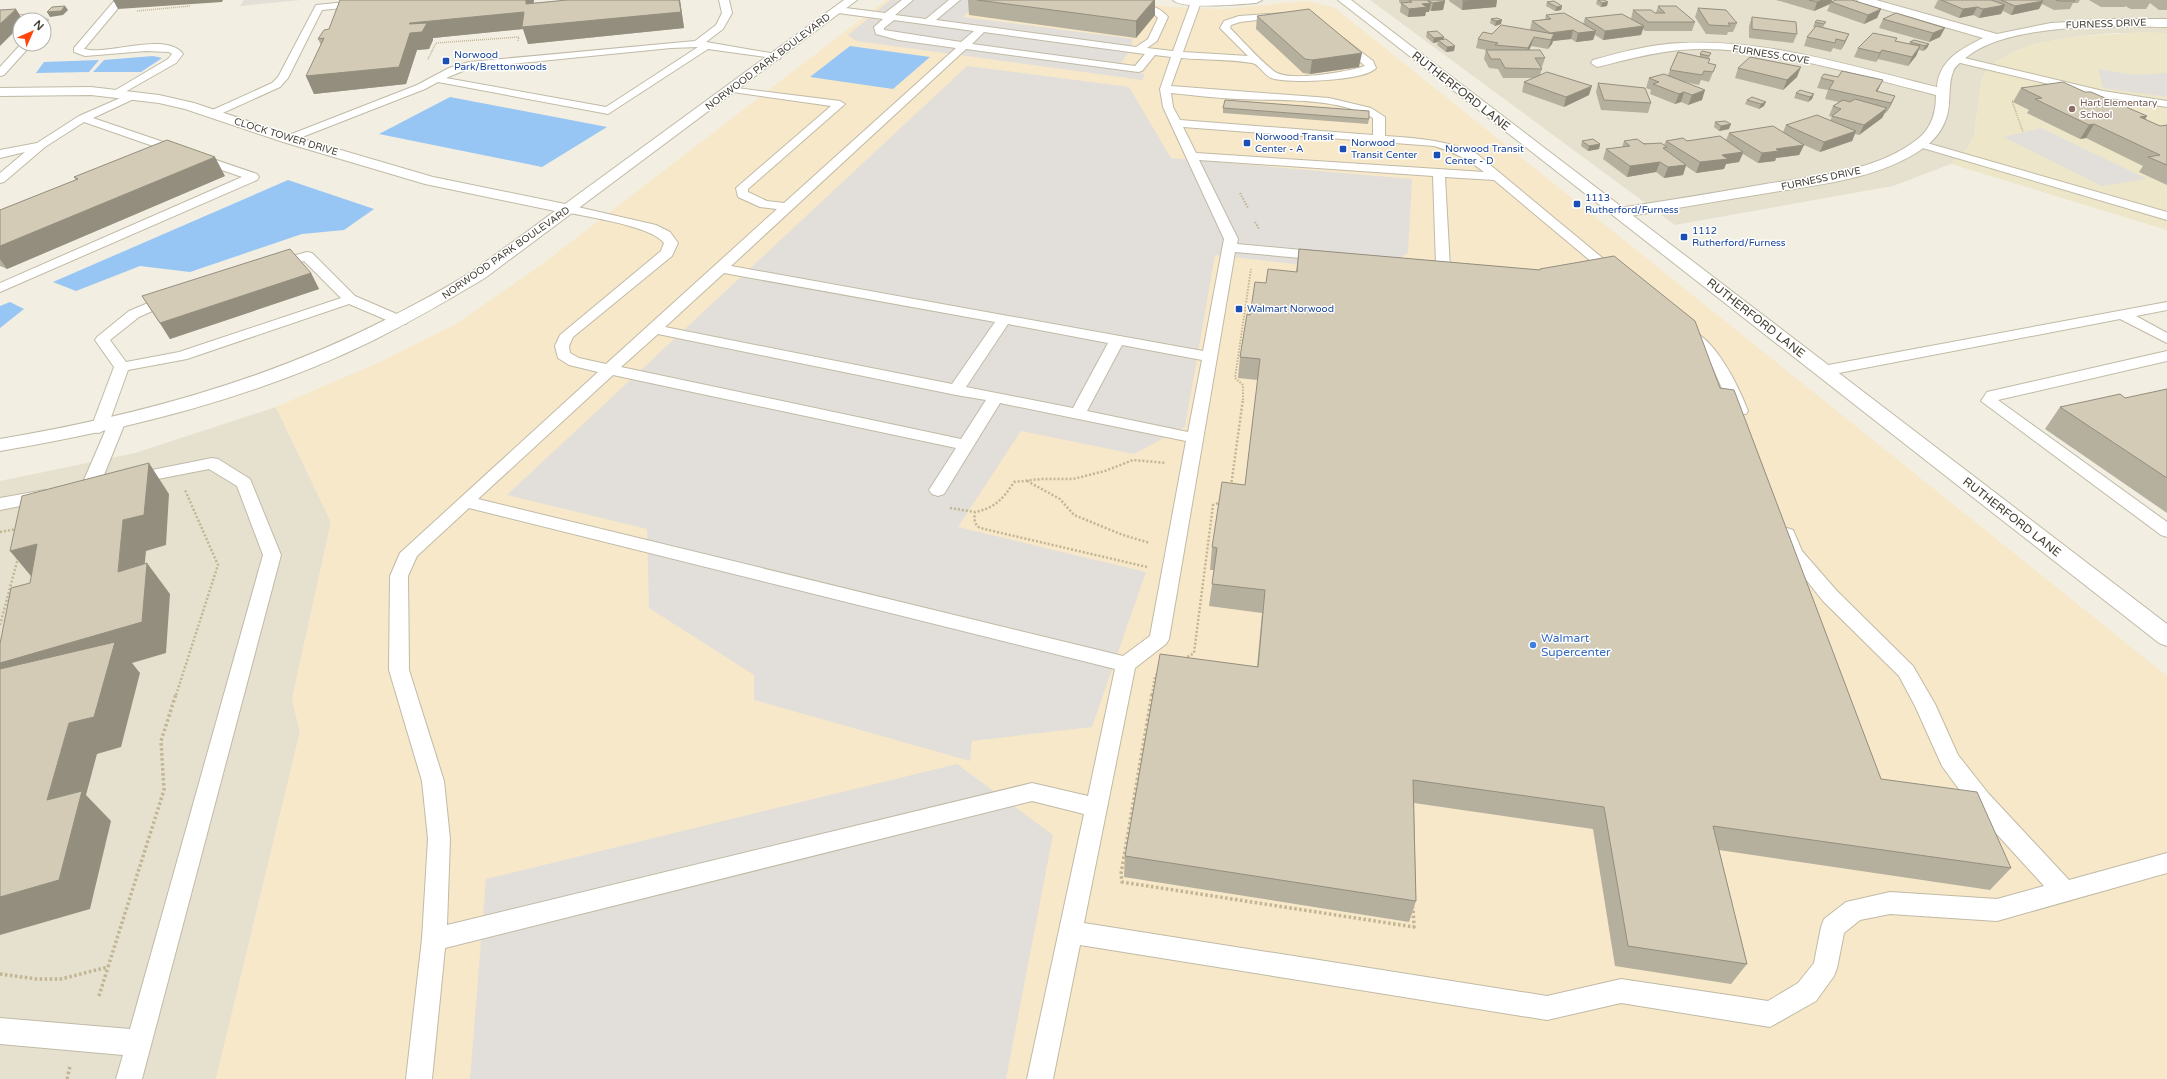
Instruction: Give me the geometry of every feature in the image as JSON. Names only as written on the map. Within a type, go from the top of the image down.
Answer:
[{"type":"street","name":"NORWOOD PARK BOULEVARD","points":[[0,445],[99,428],[166,412],[293,370],[343,349],[400,321],[436,302],[479,274],[776,57],[851,0]]},
{"type":"street","points":[[1179,0],[1196,2],[1256,0]]},
{"type":"street","name":"RUTHERFORD LANE","points":[[1344,0],[2167,637]]},
{"type":"street","points":[[1863,0],[1997,38]]},
{"type":"street","name":"FURNESS DRIVE","points":[[1619,213],[1841,176],[1888,161],[1920,144],[1932,132],[1940,120],[1944,78],[1949,66],[1956,59],[1976,46],[1997,38],[2034,29],[2060,25],[2167,23]]},
{"type":"street","name":"FURNESS COVE","points":[[1597,63],[1629,52],[1666,47],[1730,48],[1798,58],[1943,92]]},
{"type":"street","name":"CLOCK TOWER DRIVE","points":[[0,92],[58,90],[118,93],[166,101],[430,181],[568,209]]},
{"type":"lane","points":[[118,93],[172,61],[178,54],[172,49],[146,48],[85,53],[78,50],[120,0]]},
{"type":"lane","points":[[212,114],[276,85],[283,78],[319,7],[397,0]]},
{"type":"lane","points":[[436,79],[608,111],[701,45],[720,27],[727,13],[724,0]]},
{"type":"lane","points":[[908,0],[879,27],[879,32],[964,46],[1138,69],[1152,52]]},
{"type":"lane","points":[[928,22],[955,0]]},
{"type":"lane","points":[[1115,0],[1155,10],[1163,17],[1152,40],[1136,50]]},
{"type":"lane","points":[[1040,1079],[1126,664],[1159,639],[1232,239],[1168,107],[1165,89],[1196,2]]},
{"type":"lane","points":[[838,10],[1177,55],[1257,60]]},
{"type":"lane","points":[[1293,14],[1239,19],[1227,23],[1225,28],[1273,75],[1304,79],[1357,73],[1371,68],[1369,62],[1332,32]]},
{"type":"lane","points":[[0,20],[12,19]]},
{"type":"lane","points":[[419,1079],[434,939],[439,839],[433,781],[400,670],[399,576],[410,553],[610,369],[656,330],[982,29]]},
{"type":"lane","points":[[288,139],[421,87],[461,67],[483,63],[671,45],[701,45],[776,57]]},
{"type":"lane","points":[[2,68],[19,52]]},
{"type":"lane","points":[[1956,59],[2103,94],[2167,104]]},
{"type":"lane","points":[[733,88],[840,104],[742,188],[742,194],[751,200],[788,207]]},
{"type":"lane","points":[[1165,89],[1208,94],[1304,100],[1364,108],[1379,116],[1379,139]]},
{"type":"lane","points":[[0,179],[41,145],[83,118],[134,95]]},
{"type":"lane","points":[[0,288],[253,177],[83,118]]},
{"type":"lane","points":[[1176,123],[1435,143],[1459,150],[1473,157],[1632,288]]},
{"type":"lane","points":[[1920,144],[2167,216]]},
{"type":"lane","points":[[0,154],[41,145]]},
{"type":"lane","points":[[1191,156],[1498,178]]},
{"type":"lane","points":[[1412,265],[1443,268],[1439,174]]},
{"type":"lane","points":[[568,209],[651,228],[665,235],[671,243],[667,253],[567,335],[562,346],[563,355],[574,362],[965,445]]},
{"type":"lane","points":[[1230,247],[1333,257]]},
{"type":"lane","points":[[263,269],[307,256],[350,299],[400,321]]},
{"type":"lane","points":[[722,268],[1210,357]]},
{"type":"lane","points":[[122,367],[102,340],[121,321],[146,306],[182,293]]},
{"type":"lane","points":[[122,367],[182,356],[350,299]]},
{"type":"lane","points":[[1823,371],[2167,306]]},
{"type":"lane","points":[[2123,315],[2167,339]]},
{"type":"lane","points":[[956,390],[1004,319]]},
{"type":"lane","points":[[1674,323],[1705,348],[1724,371],[1747,430]]},
{"type":"lane","points":[[656,330],[1195,438]]},
{"type":"lane","points":[[1078,414],[1117,340]]},
{"type":"lane","points":[[2167,356],[1993,395],[1989,401],[2167,531]]},
{"type":"lane","points":[[99,428],[122,367]]},
{"type":"lane","points":[[938,490],[995,398]]},
{"type":"lane","points":[[75,490],[117,423]]},
{"type":"lane","points":[[0,504],[212,463],[244,483],[272,555],[129,1079]]},
{"type":"lane","points":[[466,502],[1126,664]]},
{"type":"lane","points":[[1781,517],[1794,553],[1830,596],[1906,671],[1925,704],[1950,760],[1980,800],[2064,892]]},
{"type":"lane","points":[[434,939],[1032,792],[1096,807]]},
{"type":"lane","points":[[1070,932],[1547,1008],[1621,991],[1770,1014],[1806,992],[1825,968],[1833,927],[1854,910],[1890,903],[1997,910],[2167,863]]},
{"type":"lane","points":[[0,1031],[139,1042]]},
{"type":"path","points":[[162,9],[165,6]]},
{"type":"path","points":[[136,11],[190,6]]},
{"type":"path","points":[[1240,193],[1248,208]]},
{"type":"path","points":[[1230,491],[1244,391],[1243,384],[1235,378],[1252,261]]},
{"type":"path","points":[[943,508],[975,512],[994,508],[1002,500],[1014,482],[1073,479],[1105,471],[1133,460],[1170,463]]},
{"type":"path","points":[[1027,481],[1060,499],[1074,515],[1123,535],[1154,544],[1153,547]]},
{"type":"path","points":[[99,996],[164,790],[161,741],[218,565],[183,488]]},
{"type":"path","points":[[1177,662],[1194,652],[1213,505],[1225,500]]},
{"type":"path","points":[[975,512],[974,517],[976,525],[980,528],[1148,567],[1150,560]]},
{"type":"path","points":[[0,532],[19,529]]},
{"type":"path","points":[[0,625],[20,550]]},
{"type":"path","points":[[1165,669],[1155,676],[1121,874],[1122,882],[1414,927],[1413,904]]},
{"type":"path","points":[[0,974],[38,979],[61,979],[108,967]]},
{"type":"path","points":[[67,1079],[71,1062]]},
{"type":"shaded area","points":[[244,0],[301,0],[240,6]]},
{"type":"shaded area","points":[[886,0],[1135,0],[1168,7],[1223,9],[1308,1],[1335,8],[2167,676],[2167,1079],[216,1079],[300,732],[292,699],[331,522],[276,407],[382,361],[456,324],[541,265]]},
{"type":"shaded area","points":[[890,0],[981,0],[963,17],[1133,39],[1129,52],[1121,63],[1145,75],[1142,80],[856,41],[848,35]]},
{"type":"shaded area","points":[[1370,0],[2167,0],[2167,33],[2113,33],[2074,37],[2035,44],[2015,51],[1997,61],[1984,74],[1981,83],[1974,136],[1966,150],[1951,164],[1893,186],[1675,225]]},
{"type":"shaded area","name":"Hart Elementary School","points":[[2144,32],[2167,33],[2167,230],[1951,164],[1966,150],[1974,136],[1981,83],[1984,74],[1997,61],[2015,51],[2035,44],[2074,37]]},
{"type":"shaded area","points":[[967,66],[1129,87],[1171,158],[1412,179],[1408,253],[1389,265],[1388,275],[1215,255],[1185,427],[1134,454],[1021,431],[958,527],[1146,572],[1092,727],[972,741],[970,761],[754,700],[754,675],[649,608],[647,529],[507,495]]},
{"type":"shaded area","points":[[2098,69],[2136,75],[2167,73],[2167,97],[2103,88]]},
{"type":"shaded area","points":[[2041,128],[2147,179],[2102,186],[2003,137]]},
{"type":"shaded area","points":[[276,407],[331,522],[292,699],[300,732],[216,1079],[0,1079],[0,481],[135,453]]},
{"type":"shaded area","points":[[957,764],[1053,835],[1006,1079],[470,1079],[486,879]]},
{"type":"water","points":[[850,46],[930,57],[893,89],[810,77]]},
{"type":"water","points":[[153,56],[162,58],[141,72],[93,72],[104,60]]},
{"type":"water","points":[[99,60],[89,72],[36,73],[44,62]]},
{"type":"water","points":[[450,97],[607,127],[542,167],[379,134]]},
{"type":"water","points":[[288,180],[374,209],[344,230],[302,234],[190,272],[140,266],[76,291],[53,282]]},
{"type":"water","points":[[10,302],[24,309],[0,328],[0,306]]},
{"type":"building","points":[[340,0],[526,0],[526,4],[567,0],[679,0],[681,12],[522,27],[524,12],[410,23],[409,24],[427,23],[422,32],[410,33],[399,67],[306,76],[324,38],[318,39],[324,30],[329,29]]},
{"type":"building","points":[[977,0],[1154,0],[1136,21]]},
{"type":"building","points":[[1409,0],[1427,0],[1431,3],[1422,4],[1427,7],[1409,9],[1401,3],[1412,2]]},
{"type":"building","points":[[1427,0],[1443,0],[1445,1],[1433,3]]},
{"type":"building","points":[[1598,0],[1604,0],[1608,2],[1602,3]]},
{"type":"building","points":[[1809,0],[1823,0],[1817,2]]},
{"type":"building","points":[[1836,0],[1852,0],[1881,9],[1868,15],[1831,2]]},
{"type":"building","points":[[1941,0],[1991,0],[2005,5],[1983,9],[1977,7],[1963,9]]},
{"type":"building","points":[[2001,0],[2041,0],[2043,1],[2015,6]]},
{"type":"building","points":[[2056,0],[2074,0],[2075,1],[2059,1]]},
{"type":"building","points":[[1554,1],[1562,6],[1557,7],[1547,2]]},
{"type":"building","points":[[65,6],[61,11],[47,12],[52,7]]},
{"type":"building","points":[[1658,6],[1676,6],[1695,22],[1648,22],[1633,10],[1651,10],[1655,13],[1665,13]]},
{"type":"building","points":[[1698,8],[1726,10],[1737,23],[1728,23],[1730,26],[1709,25]]},
{"type":"building","points":[[16,9],[0,24],[0,10]]},
{"type":"building","points":[[1309,9],[1362,53],[1312,60],[1305,59],[1257,16]]},
{"type":"building","points":[[1564,13],[1596,31],[1578,33],[1573,30],[1550,33],[1532,21],[1551,19],[1546,15]]},
{"type":"building","points":[[1896,13],[1945,28],[1933,33],[1883,19]]},
{"type":"building","points":[[1622,14],[1644,26],[1605,31],[1585,18]]},
{"type":"building","points":[[1752,17],[1796,22],[1797,34],[1752,29]]},
{"type":"building","points":[[1497,18],[1502,20],[1496,21],[1491,19]]},
{"type":"building","points":[[1817,20],[1826,22],[1824,24],[1815,22]]},
{"type":"building","points":[[1501,25],[1554,34],[1551,40],[1534,37],[1528,48],[1495,45],[1498,43],[1478,39],[1483,32],[1492,34]]},
{"type":"building","points":[[1816,26],[1849,34],[1845,41],[1836,39],[1835,43],[1807,37]]},
{"type":"building","points":[[1437,31],[1444,37],[1434,38],[1427,32]]},
{"type":"building","points":[[1873,33],[1897,38],[1895,41],[1920,46],[1912,57],[1882,50],[1880,53],[1858,48]]},
{"type":"building","points":[[1446,39],[1455,46],[1447,47],[1438,40]]},
{"type":"building","points":[[1914,40],[1929,44],[1925,46],[1910,42]]},
{"type":"building","points":[[1486,50],[1540,50],[1545,58],[1535,58],[1542,69],[1505,68],[1500,59],[1491,59]]},
{"type":"building","points":[[1702,51],[1711,53],[1709,56],[1700,54]]},
{"type":"building","points":[[1678,52],[1710,59],[1708,63],[1716,65],[1713,72],[1704,71],[1702,75],[1670,70]]},
{"type":"building","points":[[1750,57],[1801,67],[1787,80],[1738,68]]},
{"type":"building","points":[[1842,71],[1883,80],[1876,91],[1895,96],[1891,103],[1829,89],[1834,81],[1821,78],[1824,74],[1838,77]]},
{"type":"building","points":[[1547,72],[1592,86],[1566,97],[1524,82]]},
{"type":"building","points":[[1664,74],[1705,90],[1692,95],[1684,92],[1679,94],[1653,84],[1659,82],[1649,78]]},
{"type":"building","points":[[2063,82],[2085,92],[2091,92],[2147,116],[2140,117],[2160,126],[2167,125],[2167,165],[2148,157],[2160,155],[2094,124],[2089,125],[2035,99],[2042,98],[2021,88]]},
{"type":"building","points":[[1598,83],[1645,88],[1651,103],[1604,100]]},
{"type":"building","points":[[1800,90],[1814,94],[1810,97],[1796,93]]},
{"type":"building","points":[[1752,97],[1766,102],[1761,104],[1747,100]]},
{"type":"building","points":[[1855,99],[1887,108],[1864,125],[1832,116],[1841,109],[1833,106],[1843,100],[1850,102]]},
{"type":"building","points":[[1225,100],[1369,111],[1369,119],[1223,108]]},
{"type":"building","points":[[1817,115],[1856,131],[1824,142],[1786,125]]},
{"type":"building","points":[[1725,121],[1731,124],[1721,126],[1715,122]]},
{"type":"building","points":[[1773,126],[1804,145],[1776,149],[1779,151],[1762,153],[1729,133]]},
{"type":"building","points":[[1720,136],[1743,152],[1722,155],[1728,159],[1700,162],[1666,141],[1683,138],[1687,141]]},
{"type":"building","points":[[1593,139],[1600,144],[1589,146],[1582,141]]},
{"type":"building","points":[[1637,139],[1644,144],[1661,143],[1667,147],[1663,148],[1686,165],[1668,167],[1660,162],[1630,166],[1606,149],[1630,146],[1624,141]]},
{"type":"building","points":[[167,140],[215,157],[0,246],[0,210],[78,179],[74,177]]},
{"type":"building","points":[[290,249],[311,273],[160,323],[142,296]]},
{"type":"building","name":"Walmart Supercenter","points":[[1299,249],[1540,270],[1614,256],[1695,321],[1720,388],[1734,390],[1881,779],[1977,792],[2011,868],[1713,826],[1747,964],[1628,946],[1604,807],[1413,780],[1416,901],[1125,856],[1160,654],[1258,667],[1265,590],[1212,584],[1217,548],[1212,547],[1222,482],[1245,485],[1260,359],[1240,357],[1247,314],[1250,315],[1255,282],[1266,283],[1268,269],[1297,272]]},
{"type":"building","points":[[2167,389],[2167,478],[2060,407],[2120,394],[2125,398]]},
{"type":"building","points":[[149,463],[144,515],[123,520],[118,572],[147,563],[142,622],[0,663],[0,644],[11,588],[30,583],[37,544],[10,551],[22,496]]},
{"type":"building","points":[[115,642],[94,717],[69,723],[47,800],[82,791],[59,880],[0,897],[0,669]]},
{"type":"place","name":"Norwood Park/Brettonwoods","points":[[446,61]]},
{"type":"place","name":"Hart Elementary School","points":[[2072,109]]},
{"type":"place","name":"Norwood Transit Center - A","points":[[1247,143]]},
{"type":"place","name":"Norwood Transit Center","points":[[1343,149]]},
{"type":"place","name":"Norwood Transit Center - D","points":[[1437,155]]},
{"type":"place","name":"1113 Rutherford/Furness","points":[[1577,204]]},
{"type":"place","name":"1112 Rutherford/Furness","points":[[1684,237]]},
{"type":"place","name":"Walmart Norwood","points":[[1239,309]]},
{"type":"place","name":"Walmart Supercenter","points":[[1533,645]]}]
